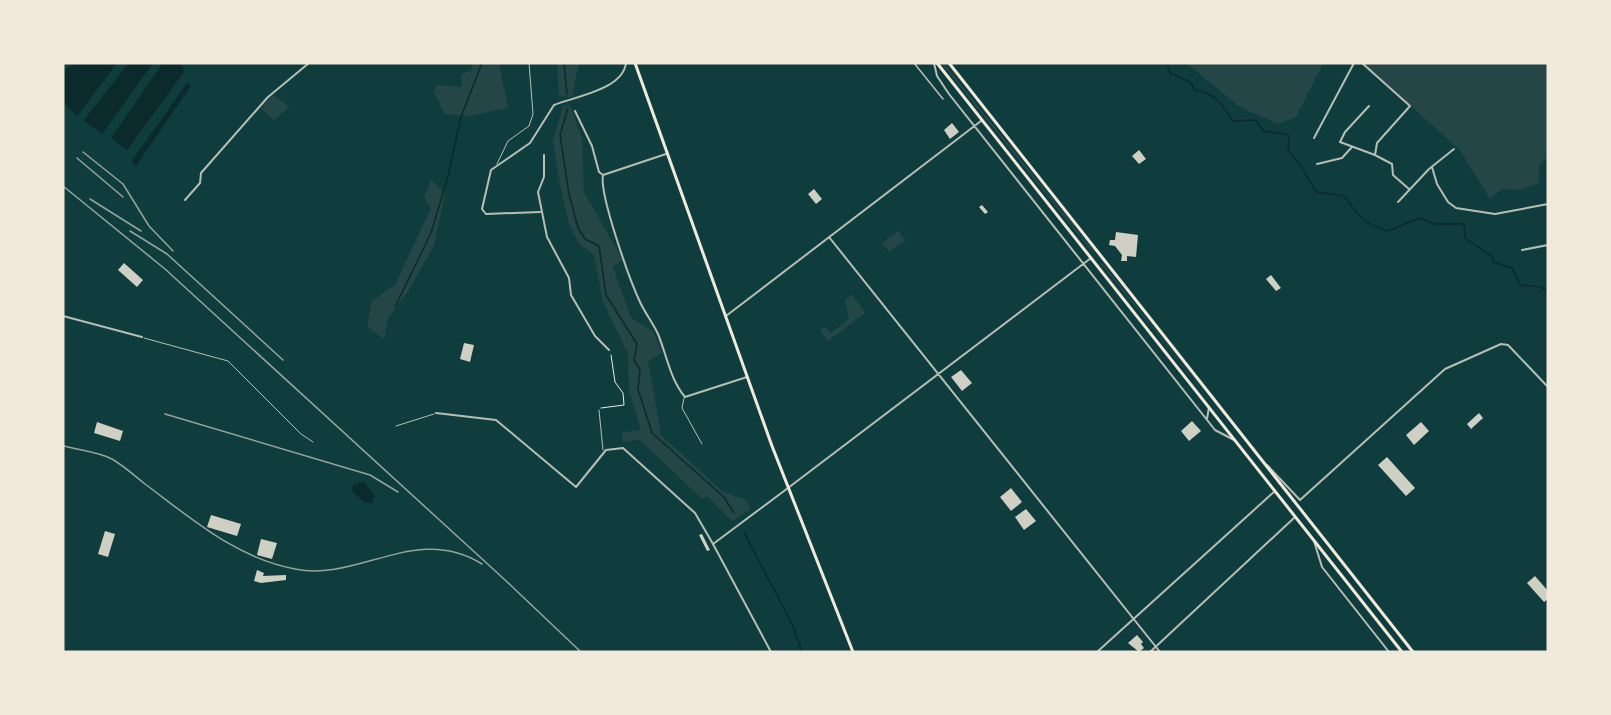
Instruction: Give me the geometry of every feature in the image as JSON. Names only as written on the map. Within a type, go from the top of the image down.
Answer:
[{"type":"main road","points":[[635,63],[788,488],[853,652]]},
{"type":"main road","points":[[935,63],[1402,652]]},
{"type":"main road","points":[[948,63],[1413,652]]},
{"type":"main road","points":[[1091,258],[1098,253]]},
{"type":"main road","points":[[1275,490],[1284,488]]},
{"type":"main road","points":[[1296,517],[1301,509]]},
{"type":"main road","points":[[1322,550],[1329,544]]},
{"type":"main road","points":[[1364,604],[1371,598]]},
{"type":"main road","points":[[1394,642],[1401,636]]},
{"type":"street","points":[[184,200],[200,183],[201,173],[258,109],[309,63]]},
{"type":"street","points":[[540,212],[486,214],[482,209],[491,170],[497,164],[516,155],[530,143],[554,105],[595,92],[621,75],[626,63]]},
{"type":"street","points":[[914,63],[943,99]]},
{"type":"street","points":[[935,63],[937,76],[1083,265],[1218,433],[1236,441]]},
{"type":"street","points":[[1314,138],[1354,63]]},
{"type":"street","points":[[1362,63],[1410,106],[1377,143],[1375,155]]},
{"type":"street","points":[[1369,106],[1340,139],[1342,143],[1392,164],[1393,175],[1408,189]]},
{"type":"street","points":[[575,111],[590,139],[608,210],[639,300],[657,333],[673,380],[685,397],[747,377]]},
{"type":"street","points":[[726,316],[982,120]]},
{"type":"street","points":[[1317,164],[1342,158],[1352,147]]},
{"type":"street","points":[[1398,202],[1408,189],[1454,149]]},
{"type":"street","points":[[603,175],[668,154]]},
{"type":"street","points":[[544,155],[544,177],[538,192],[540,212],[547,237],[569,278],[572,295],[595,336],[609,350]]},
{"type":"street","points":[[1432,167],[1437,184],[1453,206],[1495,214],[1548,204]]},
{"type":"street","points":[[599,172],[603,175]]},
{"type":"street","points":[[602,183],[603,175]]},
{"type":"street","points":[[829,237],[1132,620],[1160,652]]},
{"type":"street","points":[[1522,250],[1548,245]]},
{"type":"street","points":[[713,544],[1091,258]]},
{"type":"street","points":[[63,316],[142,337]]},
{"type":"street","points":[[1300,500],[1445,369],[1501,344],[1508,345],[1548,387]]},
{"type":"street","points":[[1206,419],[1209,407]]},
{"type":"street","points":[[436,413],[496,420],[576,487],[603,453],[614,447],[627,451],[695,513],[771,652]]},
{"type":"street","points":[[1263,462],[1281,477],[1300,500],[1301,509]]},
{"type":"street","points":[[1097,652],[1275,490]]},
{"type":"street","points":[[1150,652],[1296,517]]},
{"type":"street","points":[[1314,540],[1322,567],[1389,652]]},
{"type":"lane","points":[[497,164],[508,141],[529,126],[533,114],[529,63]]},
{"type":"lane","points":[[142,337],[228,361],[301,434],[313,442]]},
{"type":"lane","points":[[685,397],[682,408],[702,444]]},
{"type":"lane","points":[[599,410],[603,453]]},
{"type":"lane","points":[[396,426],[436,413]]},
{"type":"path","points":[[599,410],[624,405],[623,393],[615,382],[614,362],[609,350]]},
{"type":"shaded area","points":[[77,63],[117,63],[77,116],[63,102],[63,70]]},
{"type":"shaded area","points":[[129,63],[153,63],[102,134],[84,120]]},
{"type":"shaded area","points":[[163,63],[181,63],[184,72],[127,150],[111,138]]},
{"type":"shaded area","points":[[473,63],[499,63],[508,108],[469,116],[445,114],[434,92],[437,85],[462,87],[461,74],[471,71]]},
{"type":"shaded area","points":[[557,63],[579,63],[572,97],[559,96]]},
{"type":"shaded area","points":[[941,63],[944,63],[1094,251],[1092,252]]},
{"type":"shaded area","points":[[1186,63],[1323,63],[1296,117],[1278,124],[1240,107]]},
{"type":"shaded area","points":[[1363,63],[1548,63],[1548,156],[1539,165],[1539,183],[1520,190],[1501,189],[1490,199],[1460,150]]},
{"type":"shaded area","points":[[187,83],[191,86],[136,166],[131,162]]},
{"type":"shaded area","points":[[273,95],[289,107],[274,120],[261,109]]},
{"type":"shaded area","points":[[570,105],[582,138],[584,192],[623,260],[613,267],[631,318],[653,331],[662,353],[648,361],[661,435],[722,491],[746,500],[751,509],[732,521],[708,497],[701,498],[640,440],[622,442],[623,432],[641,430],[629,390],[628,354],[603,302],[594,255],[579,244],[569,224],[553,141],[563,106]]},
{"type":"shaded area","points":[[431,180],[445,193],[434,245],[409,290],[388,318],[384,339],[367,327],[372,301],[395,285],[431,208],[424,197]]},
{"type":"shaded area","points":[[898,231],[905,240],[889,252],[882,243]]},
{"type":"shaded area","points":[[1102,262],[1237,434],[1100,263]]},
{"type":"shaded area","points":[[852,294],[865,313],[828,341],[820,330],[825,327],[830,333],[849,319],[845,300]]},
{"type":"shaded area","points":[[363,481],[375,495],[372,503],[365,503],[352,491],[353,485]]},
{"type":"building","points":[[952,123],[959,132],[950,139],[944,130]]},
{"type":"building","points":[[1139,150],[1146,159],[1139,164],[1132,156]]},
{"type":"building","points":[[814,189],[822,199],[816,204],[808,194]]},
{"type":"building","points":[[982,205],[988,212],[985,214],[979,207]]},
{"type":"building","points":[[1116,232],[1138,235],[1136,257],[1127,256],[1127,261],[1121,261],[1122,255],[1115,246],[1109,245],[1110,240],[1115,240]]},
{"type":"building","points":[[124,263],[143,280],[137,287],[118,270]]},
{"type":"building","points":[[1271,275],[1281,288],[1276,291],[1266,279]]},
{"type":"building","points":[[464,343],[474,345],[470,362],[460,359]]},
{"type":"building","points":[[961,370],[972,383],[962,391],[951,377]]},
{"type":"building","points":[[1479,413],[1483,418],[1471,429],[1467,424]]},
{"type":"building","points":[[1192,421],[1201,431],[1189,441],[1181,431]]},
{"type":"building","points":[[97,422],[123,431],[120,441],[94,433]]},
{"type":"building","points":[[1421,422],[1429,431],[1414,445],[1406,435]]},
{"type":"building","points":[[1387,457],[1415,488],[1406,496],[1378,465]]},
{"type":"building","points":[[1011,488],[1022,502],[1011,511],[1000,497]]},
{"type":"building","points":[[1026,509],[1036,521],[1024,530],[1015,517]]},
{"type":"building","points":[[211,515],[241,524],[237,536],[207,527]]},
{"type":"building","points":[[105,531],[115,534],[108,557],[98,554]]},
{"type":"building","points":[[702,534],[710,550],[707,551],[699,535]]},
{"type":"building","points":[[261,539],[277,543],[272,559],[257,555]]},
{"type":"building","points":[[257,570],[264,573],[263,576],[286,575],[286,580],[261,583],[254,581]]},
{"type":"building","points":[[1535,576],[1548,591],[1548,599],[1544,602],[1527,583]]},
{"type":"building","points":[[1137,635],[1143,642],[1141,644],[1144,648],[1139,652],[1128,643]]},
{"type":"waterway","points":[[395,307],[431,233],[448,176],[461,117],[482,63]]},
{"type":"waterway","points":[[564,63],[567,94]]},
{"type":"waterway","points":[[1167,63],[1170,73],[1190,82],[1196,91],[1213,97],[1233,121],[1255,120],[1264,131],[1289,135],[1288,150],[1301,166],[1316,192],[1344,196],[1362,218],[1387,231],[1420,218],[1434,224],[1464,224],[1465,238],[1494,258],[1493,262],[1512,268],[1520,285],[1541,287],[1548,293]]},
{"type":"waterway","points":[[568,108],[560,135],[569,194],[578,228],[585,239],[599,246],[606,295],[637,344],[634,360],[640,370],[638,389],[652,433],[724,497],[734,513]]},
{"type":"waterway","points":[[744,532],[793,626],[802,652]]},
{"type":"railway","points":[[83,152],[123,184],[149,226],[173,251]]},
{"type":"railway","points":[[77,158],[123,197]]},
{"type":"railway","points":[[63,186],[165,269],[581,652]]},
{"type":"railway","points":[[90,199],[141,231]]},
{"type":"railway","points":[[130,231],[167,254],[283,360]]},
{"type":"railway","points":[[165,414],[370,475],[398,492]]},
{"type":"railway","points":[[64,446],[112,459],[216,536],[253,556],[274,564],[319,571],[342,568],[411,551],[434,549],[458,553],[482,564]]}]
